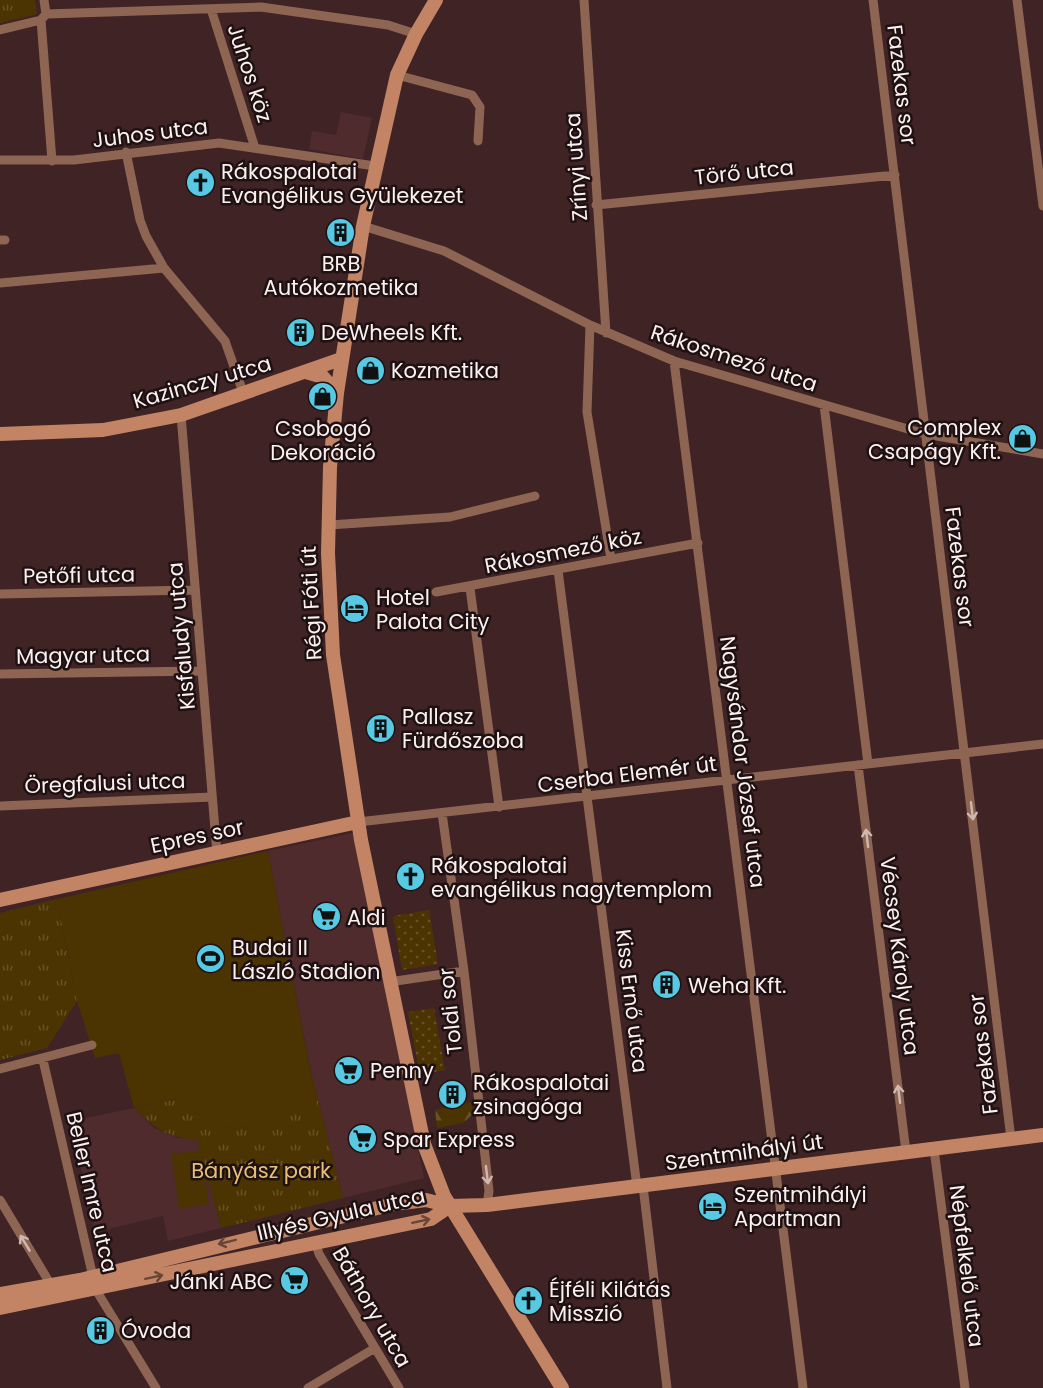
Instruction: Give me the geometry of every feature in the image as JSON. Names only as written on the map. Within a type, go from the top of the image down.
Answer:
[{"type":"main road","name":"Régi Fóti út","points":[[436,0],[416,34],[398,75],[375,166],[341,359],[330,467],[329,606],[333,655],[358,822],[389,982],[424,1144],[432,1170],[450,1206],[562,1388]]},
{"type":"main road","name":"Kazinczy utca","points":[[0,434],[104,430],[181,415],[244,395],[341,359]]},
{"type":"main road","points":[[306,372],[322,377],[337,393]]},
{"type":"main road","name":"Epres sor","points":[[0,900],[358,822]]},
{"type":"main road","name":"Szentmihályi út","points":[[450,1206],[487,1205],[640,1187],[1043,1135]]},
{"type":"main road","name":"Illyés Gyula utca","points":[[0,1308],[345,1214],[426,1200],[450,1206]]},
{"type":"main road","name":"Illyés Gyula utca","points":[[0,1294],[51,1285],[94,1283],[316,1244],[431,1219],[450,1206]]},
{"type":"main road","points":[[343,1237],[345,1214]]},
{"type":"street","points":[[44,0],[43,17],[52,161]]},
{"type":"street","name":"Zrínyi utca","points":[[584,0],[606,333]]},
{"type":"street","name":"Fazekas sor","points":[[873,0],[1011,1139]]},
{"type":"street","points":[[1017,0],[1043,206]]},
{"type":"street","points":[[0,30],[43,17],[189,4],[211,9],[280,9],[388,25],[416,34]]},
{"type":"street","name":"Juhos köz","points":[[211,9],[255,148]]},
{"type":"street","points":[[398,75],[472,95],[480,107],[478,141]]},
{"type":"street","name":"Juhos utca","points":[[0,160],[52,161],[204,142],[375,166]]},
{"type":"street","points":[[126,152],[140,220],[164,268],[225,341],[244,395]]},
{"type":"street","name":"Törő utca","points":[[596,205],[895,175]]},
{"type":"street","name":"Rákosmező utca","points":[[363,226],[444,251],[606,333],[674,361],[925,434],[1043,454]]},
{"type":"street","points":[[0,283],[164,268]]},
{"type":"street","points":[[590,325],[586,412],[611,559]]},
{"type":"street","name":"Nagysándor József utca","points":[[674,361],[803,1388]]},
{"type":"street","name":"Vécsey Károly utca","points":[[824,405],[906,1152]]},
{"type":"street","name":"Kisfaludy utca","points":[[181,415],[217,854]]},
{"type":"street","points":[[329,525],[450,517],[535,496]]},
{"type":"street","name":"Rákosmező köz","points":[[436,592],[470,588],[698,543]]},
{"type":"street","name":"Kiss Ernő utca","points":[[558,570],[667,1388]]},
{"type":"street","points":[[470,588],[499,807]]},
{"type":"street","name":"Petőfi utca","points":[[0,594],[194,590]]},
{"type":"street","name":"Magyar utca","points":[[0,674],[202,671]]},
{"type":"street","name":"Cserba Elemér út","points":[[358,822],[1043,744]]},
{"type":"street","name":"Öregfalusi utca","points":[[0,806],[212,797]]},
{"type":"street","name":"Toldi sor","points":[[442,813],[464,971],[489,1191],[487,1205]]},
{"type":"street","points":[[389,982],[464,971]]},
{"type":"street","points":[[0,1069],[43,1060],[92,1045]]},
{"type":"street","name":"Beller Imre utca","points":[[43,1060],[94,1283],[156,1388]]},
{"type":"street","name":"Népfelkelő utca","points":[[934,1149],[965,1388]]},
{"type":"street","points":[[0,1200],[51,1285]]},
{"type":"street","name":"Báthory utca","points":[[316,1244],[319,1254],[399,1388]]},
{"type":"street","points":[[310,1388],[375,1348]]},
{"type":"shaded area","points":[[341,112],[372,118],[363,159],[309,149],[312,131],[336,135]]},
{"type":"shaded area","points":[[353,833],[424,1178],[343,1198],[310,1067],[268,851]]},
{"type":"shaded area","points":[[134,1108],[154,1128],[178,1138],[197,1139],[221,1228],[168,1241],[163,1216],[96,1232],[94,1230],[71,1121]]},
{"type":"green space","points":[[0,0],[35,0],[37,14],[0,23]]},
{"type":"green space","name":"Budai II László Stadion","points":[[268,851],[317,1105],[236,1129],[205,1120],[177,1099],[134,1108],[119,1053],[95,1058],[77,1001],[57,899]]},
{"type":"green space","points":[[57,899],[77,1001],[47,1048],[0,1060],[0,913]]},
{"type":"green space","points":[[429,910],[438,964],[402,970],[393,916]]},
{"type":"green space","points":[[434,1008],[445,1070],[420,1075],[408,1012]]},
{"type":"green space","name":"Bányász park","points":[[310,1067],[343,1198],[221,1228],[197,1140],[177,1137],[162,1131],[134,1108],[177,1099],[205,1120],[236,1129],[316,1105]]},
{"type":"green space","points":[[471,1102],[473,1114],[463,1123],[437,1128],[435,1110]]},
{"type":"green space","points":[[201,1150],[209,1204],[179,1209],[171,1154]]},
{"type":"place","name":"Rákospalotai Evangélikus Gyülekezet","points":[[200,183]]},
{"type":"place","name":"BRB Autókozmetika","points":[[341,232]]},
{"type":"place","name":"DeWheels Kft.","points":[[300,332]]},
{"type":"place","name":"Kozmetika","points":[[370,370]]},
{"type":"place","name":"Csobogó Dekoráció","points":[[323,397]]},
{"type":"place","name":"Complex Csapágy Kft.","points":[[1022,439]]},
{"type":"place","name":"Hotel Palota City","points":[[355,609]]},
{"type":"place","name":"Pallasz Fürdőszoba","points":[[381,728]]},
{"type":"place","name":"Rákospalotai evangélikus nagytemplom","points":[[410,877]]},
{"type":"place","name":"Aldi","points":[[326,917]]},
{"type":"place","name":"Budai II László Stadion","points":[[211,959]]},
{"type":"place","name":"Weha Kft.","points":[[667,985]]},
{"type":"place","name":"Penny","points":[[349,1070]]},
{"type":"place","name":"Rákospalotai zsinagóga","points":[[452,1094]]},
{"type":"place","name":"Spar Express","points":[[362,1139]]},
{"type":"place","name":"Szentmihályi Apartman","points":[[713,1206]]},
{"type":"place","name":"Jánki ABC","points":[[294,1281]]},
{"type":"place","name":"Éjféli Kilátás Misszió","points":[[528,1301]]},
{"type":"place","name":"Óvoda","points":[[100,1330]]}]
